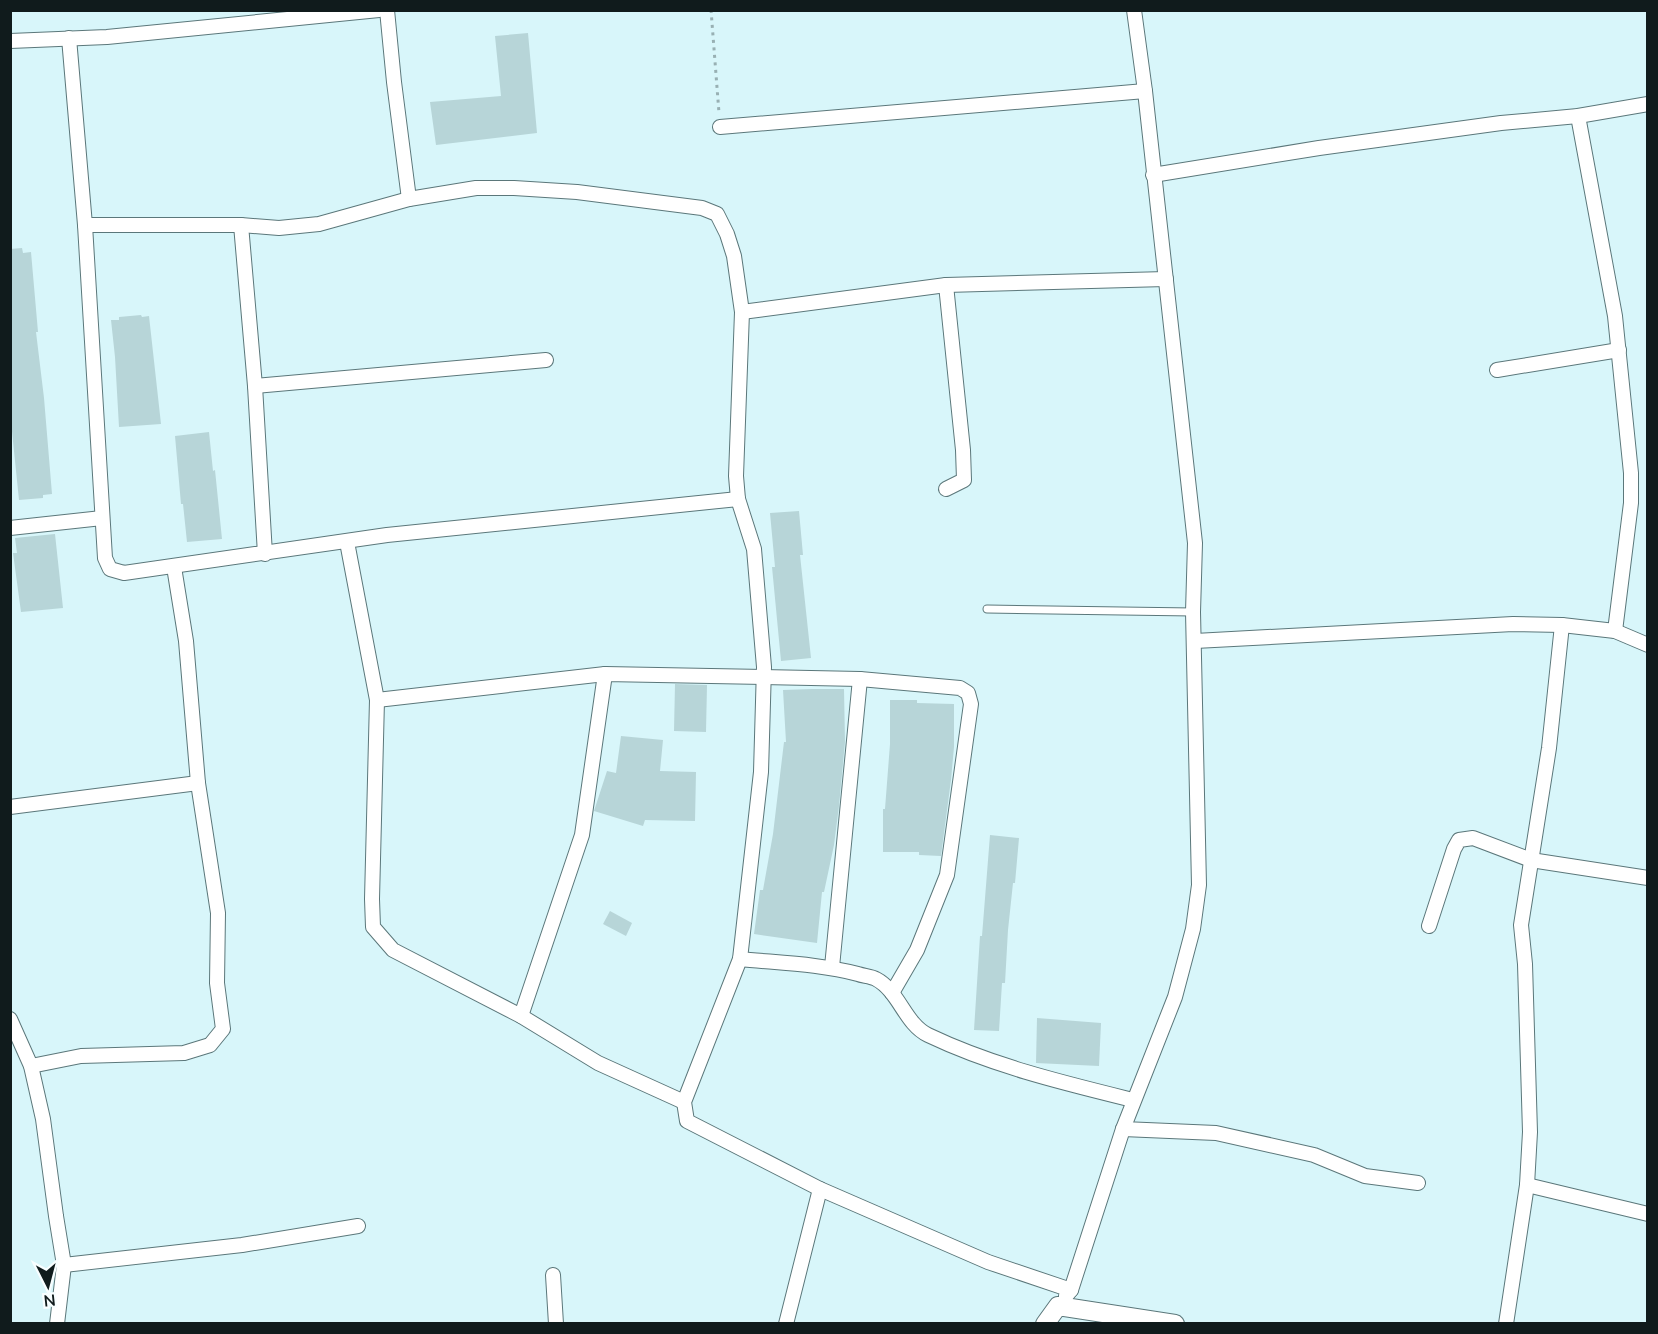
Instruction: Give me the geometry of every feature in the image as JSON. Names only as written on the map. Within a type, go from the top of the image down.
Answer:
[{"type":"street","points":[[10,41],[184,30],[379,10]]},
{"type":"street","points":[[387,10],[409,198]]},
{"type":"street","points":[[1045,1323],[1071,1290],[1133,1100],[1174,997],[1193,929],[1199,885],[1193,612],[1195,543],[1134,10]]},
{"type":"street","points":[[69,38],[85,225],[105,558],[110,569],[124,573],[387,535],[738,499]]},
{"type":"street","points":[[720,127],[1144,91]]},
{"type":"street","points":[[1153,176],[1319,148],[1501,123],[1578,116],[1647,104]]},
{"type":"street","points":[[1578,116],[1615,316],[1631,473],[1631,503],[1616,630]]},
{"type":"street","points":[[85,225],[241,225],[279,228],[319,224],[409,198],[476,188],[577,192],[702,208],[717,214],[734,256],[742,312],[736,476],[738,499],[754,549],[765,679],[761,772],[740,959],[684,1102],[687,1121],[820,1189],[988,1262],[1071,1290]]},
{"type":"street","points":[[241,225],[255,386],[265,554]]},
{"type":"street","points":[[742,312],[946,285],[1166,279]]},
{"type":"street","points":[[945,489],[964,480],[946,285]]},
{"type":"street","points":[[1497,370],[1619,350]]},
{"type":"street","points":[[255,386],[546,360]]},
{"type":"street","points":[[10,528],[102,518]]},
{"type":"street","points":[[347,542],[377,700],[372,888],[374,927],[393,950],[521,1016],[598,1063],[684,1102]]},
{"type":"street","points":[[31,1066],[81,1056],[184,1053],[210,1045],[223,1029],[217,982],[218,913],[198,783],[186,641],[174,567]]},
{"type":"street","points":[[1195,641],[1513,624],[1562,625],[1616,630],[1647,645]]},
{"type":"street","points":[[1506,1323],[1527,1185],[1530,1132],[1525,964],[1521,925],[1549,747],[1562,625]]},
{"type":"street","points":[[377,700],[605,674],[765,679],[860,679],[960,688],[968,693],[971,704],[947,875],[917,950],[892,993]]},
{"type":"street","points":[[521,1016],[582,835],[605,674]]},
{"type":"street","points":[[832,967],[860,679]]},
{"type":"street","points":[[10,807],[198,783]]},
{"type":"street","points":[[1429,926],[1459,840],[1473,837],[1531,860],[1647,878]]},
{"type":"street","points":[[740,959],[832,967],[876,979],[892,993],[904,1012],[924,1033],[959,1050],[1051,1080],[1133,1100]]},
{"type":"street","points":[[10,1019],[31,1066],[43,1119],[64,1265],[57,1323]]},
{"type":"street","points":[[1123,1129],[1216,1133],[1314,1155],[1365,1176],[1418,1183]]},
{"type":"street","points":[[1527,1185],[1647,1214]]},
{"type":"street","points":[[786,1323],[820,1189]]},
{"type":"street","points":[[64,1265],[242,1245],[358,1226]]},
{"type":"street","points":[[553,1275],[556,1323]]},
{"type":"street","points":[[1058,1306],[1175,1323]]},
{"type":"lane","points":[[987,609],[1193,612]]},
{"type":"path","points":[[711,10],[720,127]]},
{"type":"building","points":[[528,33],[537,133],[436,145],[430,102],[501,96],[495,36]]},
{"type":"building","points":[[22,248],[23,253],[31,252],[38,332],[36,332],[52,494],[43,495],[43,498],[19,500],[10,412],[10,249]]},
{"type":"building","points":[[141,315],[142,317],[149,316],[161,424],[119,427],[111,320]]},
{"type":"building","points":[[209,432],[222,539],[187,542],[175,436]]},
{"type":"building","points":[[799,511],[803,555],[800,555],[811,658],[781,661],[772,567],[775,567],[770,513]]},
{"type":"building","points":[[55,534],[63,608],[21,612],[13,553],[17,553],[15,538]]},
{"type":"building","points":[[675,684],[707,685],[706,732],[674,731]]},
{"type":"building","points":[[844,689],[845,742],[839,806],[834,845],[824,892],[822,892],[817,943],[754,934],[760,890],[763,890],[773,834],[784,742],[786,742],[783,690]]},
{"type":"building","points":[[890,700],[954,704],[954,747],[941,856],[919,855],[919,852],[883,852],[883,809],[885,809],[890,744]]},
{"type":"building","points":[[621,736],[663,740],[660,771],[696,772],[695,821],[645,820],[643,826],[594,811],[607,771],[616,773]]},
{"type":"building","points":[[990,835],[1019,838],[1008,930],[1005,983],[1002,983],[999,1031],[974,1030]]},
{"type":"building","points":[[610,911],[632,923],[626,936],[603,924]]},
{"type":"building","points":[[1037,1018],[1101,1023],[1099,1066],[1036,1063]]}]
